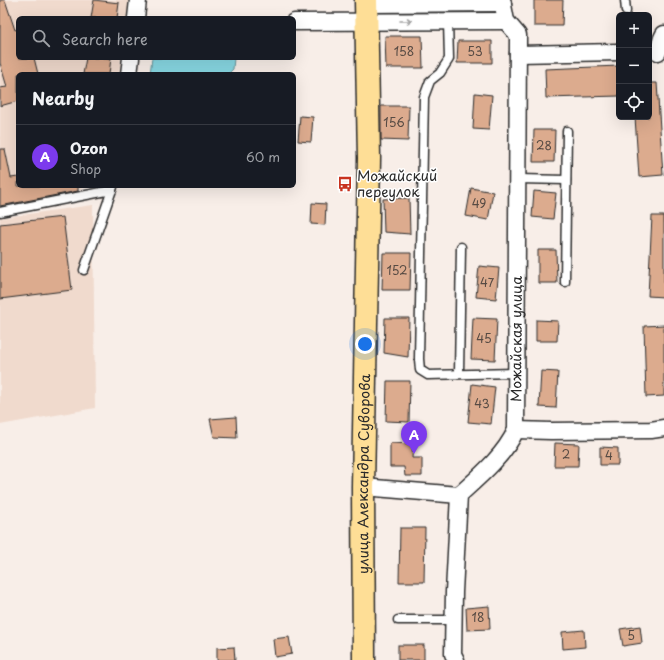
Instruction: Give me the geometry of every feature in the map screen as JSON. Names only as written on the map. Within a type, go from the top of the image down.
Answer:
[{"type":"main road","name":"улица Александра Суворова","points":[[364,660],[364,487],[369,158],[367,9]]},
{"type":"street","points":[[136,16],[138,0]]},
{"type":"street","points":[[296,22],[367,9],[502,1]]},
{"type":"street","name":"Можайская улица","points":[[459,495],[491,466],[513,438],[516,430],[518,36],[506,21],[502,1]]},
{"type":"street","points":[[367,9],[448,21],[506,21]]},
{"type":"street","points":[[657,52],[664,34]]},
{"type":"street","points":[[518,54],[616,52]]},
{"type":"street","points":[[129,72],[131,60]]},
{"type":"street","points":[[516,430],[651,430],[664,428]]},
{"type":"street","points":[[364,487],[459,495],[453,654],[456,660]]},
{"type":"lane","points":[[625,0],[626,11]]},
{"type":"lane","points":[[448,21],[449,59],[440,73],[430,81],[424,97],[420,370],[428,375],[517,373]]},
{"type":"lane","points":[[565,282],[567,131]]},
{"type":"lane","points":[[518,179],[566,180]]},
{"type":"lane","points":[[0,212],[112,188]]},
{"type":"lane","points":[[84,270],[112,188]]},
{"type":"lane","points":[[459,374],[461,247]]},
{"type":"lane","points":[[398,620],[454,620]]},
{"type":"shaded area","points":[[0,0],[129,0],[127,16],[16,16],[16,60],[121,60],[119,72],[16,72],[16,188],[84,188],[0,206]]},
{"type":"shaded area","points":[[93,205],[95,408],[0,425],[0,218]]},
{"type":"water","points":[[152,60],[234,60],[233,69],[230,72],[150,72]]},
{"type":"building","points":[[0,0],[5,0],[16,30],[16,60],[34,60],[38,72],[16,72],[16,102],[0,106],[0,88],[7,87],[0,63]]},
{"type":"building","points":[[94,0],[119,3],[117,16],[91,16]]},
{"type":"building","points":[[534,0],[563,0],[562,26],[534,26]]},
{"type":"building","points":[[385,36],[422,36],[423,68],[386,68]]},
{"type":"building","points":[[458,41],[492,41],[492,63],[457,63]]},
{"type":"building","points":[[86,60],[111,60],[109,72],[83,72]]},
{"type":"building","points":[[616,66],[616,96],[546,98],[545,69]]},
{"type":"building","points":[[652,83],[657,83],[663,175],[639,177],[635,120],[652,120]]},
{"type":"building","points":[[475,93],[492,95],[489,130],[473,129]]},
{"type":"building","points":[[381,106],[409,106],[408,141],[381,140]]},
{"type":"building","points":[[300,116],[313,117],[311,142],[298,141]]},
{"type":"building","points":[[534,130],[555,130],[554,162],[533,162]]},
{"type":"building","points":[[0,149],[5,149],[11,178],[16,177],[16,188],[78,188],[78,191],[0,206]]},
{"type":"building","points":[[471,188],[493,192],[488,220],[466,216]]},
{"type":"building","points":[[534,191],[556,193],[553,219],[532,217]]},
{"type":"building","points":[[409,198],[410,234],[384,232],[383,199]]},
{"type":"building","points":[[312,203],[326,204],[325,225],[311,224]]},
{"type":"building","points":[[652,216],[664,216],[664,297],[648,296]]},
{"type":"building","points":[[63,217],[72,290],[0,299],[0,224]]},
{"type":"building","points":[[538,250],[556,250],[557,283],[538,283]]},
{"type":"building","points":[[383,253],[411,253],[410,290],[382,290]]},
{"type":"building","points":[[479,266],[499,268],[496,299],[476,297]]},
{"type":"building","points":[[385,318],[409,318],[408,357],[384,353]]},
{"type":"building","points":[[473,318],[497,319],[495,360],[471,359]]},
{"type":"building","points":[[536,320],[558,321],[557,341],[536,341]]},
{"type":"building","points":[[664,325],[664,396],[646,397],[644,326]]},
{"type":"building","points":[[541,371],[558,372],[556,408],[539,407]]},
{"type":"building","points":[[387,381],[410,381],[409,422],[386,421]]},
{"type":"building","points":[[472,384],[495,387],[491,424],[468,422]]},
{"type":"building","points":[[236,417],[237,438],[214,437],[210,419]]},
{"type":"building","points":[[390,443],[413,444],[412,458],[422,458],[422,476],[405,476],[404,467],[390,467]]},
{"type":"building","points":[[555,443],[579,444],[578,466],[554,466]]},
{"type":"building","points":[[600,447],[618,448],[618,465],[600,465]]},
{"type":"building","points":[[400,528],[425,528],[424,582],[399,582]]},
{"type":"building","points":[[489,606],[490,629],[467,630],[466,608]]},
{"type":"building","points":[[640,626],[642,643],[623,646],[620,629]]},
{"type":"building","points":[[584,630],[585,647],[563,649],[562,632]]},
{"type":"building","points":[[289,637],[292,654],[275,657],[273,639]]},
{"type":"building","points":[[398,645],[424,645],[424,660],[398,660]]},
{"type":"building","points":[[234,647],[235,660],[217,660],[217,648]]},
{"type":"place","name":"Можайский переулок","points":[[345,184]]},
{"type":"place","name":"Ozon","points":[[414,454]]}]
